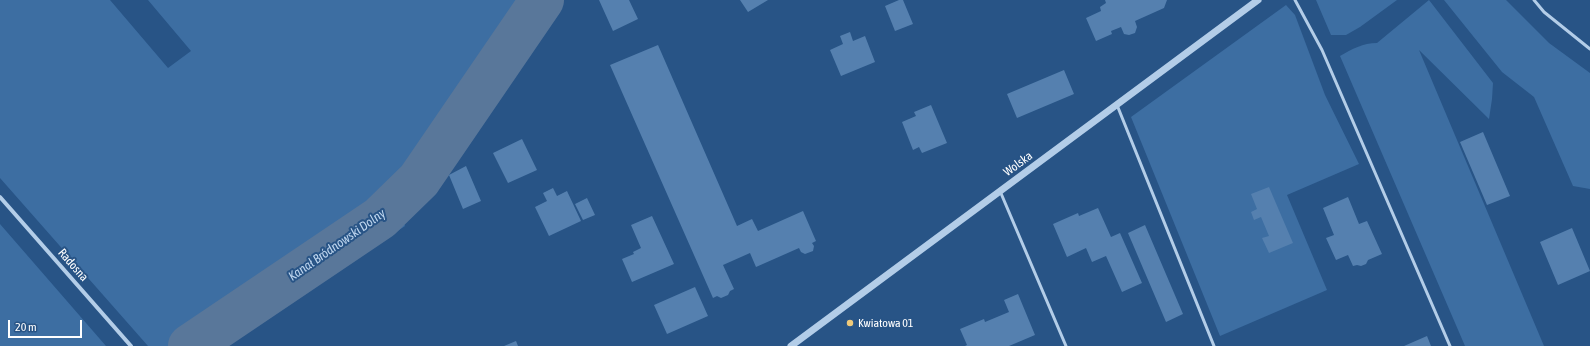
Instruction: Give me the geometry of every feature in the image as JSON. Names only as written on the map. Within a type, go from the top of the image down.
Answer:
[{"type":"street","name":"Wolska","points":[[791,346],[1258,0]]},
{"type":"street","name":"Radosna","points":[[0,197],[131,346]]},
{"type":"lane","points":[[1295,0],[1322,50],[1450,346]]},
{"type":"lane","points":[[1534,0],[1544,12],[1590,49]]},
{"type":"lane","points":[[1117,105],[1214,346]]},
{"type":"lane","points":[[1000,191],[1066,346]]},
{"type":"shaded area","points":[[0,0],[110,0],[168,68],[191,51],[148,0],[558,0],[419,201],[400,215],[405,226],[227,346],[148,346],[0,178]]},
{"type":"shaded area","points":[[1316,0],[1397,0],[1360,27],[1346,35],[1331,35]]},
{"type":"shaded area","points":[[1429,0],[1493,83],[1489,119],[1419,50],[1544,346],[1465,346],[1340,56],[1362,45],[1377,43]]},
{"type":"shaded area","points":[[1444,0],[1506,0],[1549,43],[1590,73],[1590,189],[1573,186],[1534,97],[1502,72]]},
{"type":"shaded area","points":[[1286,5],[1295,15],[1325,95],[1359,164],[1287,195],[1327,290],[1220,336],[1131,117]]},
{"type":"shaded area","points":[[0,224],[106,346],[0,346]]},
{"type":"building","points":[[599,0],[629,0],[638,19],[613,31]]},
{"type":"building","points":[[740,0],[768,0],[748,12]]},
{"type":"building","points":[[899,0],[903,0],[913,24],[895,31],[885,6]]},
{"type":"building","points":[[1105,0],[1167,0],[1164,8],[1135,21],[1137,27],[1135,33],[1129,35],[1124,34],[1121,27],[1111,31],[1112,34],[1096,41],[1086,18],[1101,11],[1100,7],[1106,3]]},
{"type":"building","points":[[850,32],[853,41],[865,36],[875,62],[841,76],[830,50],[843,44],[840,36]]},
{"type":"building","points":[[658,45],[737,226],[752,219],[758,231],[803,211],[816,241],[812,243],[814,246],[813,251],[805,254],[801,252],[799,248],[756,267],[750,253],[723,265],[734,289],[730,291],[728,295],[721,298],[717,296],[713,298],[610,65]]},
{"type":"building","points":[[1064,70],[1074,94],[1017,118],[1007,94]]},
{"type":"building","points":[[931,105],[947,143],[922,153],[919,147],[913,150],[902,122],[916,116],[914,112]]},
{"type":"building","points":[[1483,132],[1510,196],[1487,205],[1460,142]]},
{"type":"building","points":[[522,139],[537,170],[508,183],[493,153]]},
{"type":"building","points":[[466,166],[481,201],[463,209],[449,175]]},
{"type":"building","points":[[1269,187],[1293,243],[1269,253],[1262,238],[1269,236],[1261,217],[1254,220],[1251,212],[1257,209],[1251,194]]},
{"type":"building","points":[[553,188],[557,196],[567,191],[581,221],[549,236],[535,207],[547,201],[543,193]]},
{"type":"building","points":[[1348,197],[1359,224],[1367,221],[1382,254],[1368,260],[1366,264],[1361,266],[1353,266],[1348,255],[1336,260],[1326,238],[1334,235],[1323,208]]},
{"type":"building","points":[[587,198],[595,215],[583,220],[575,204]]},
{"type":"building","points":[[1098,208],[1111,237],[1120,233],[1142,283],[1122,292],[1106,256],[1092,262],[1086,248],[1067,257],[1053,224],[1078,213],[1079,216]]},
{"type":"building","points":[[652,216],[674,264],[632,282],[622,259],[634,254],[633,252],[641,248],[631,225]]},
{"type":"building","points":[[1145,225],[1183,314],[1166,322],[1128,233]]},
{"type":"building","points":[[1572,228],[1590,271],[1558,285],[1540,242]]},
{"type":"building","points":[[695,287],[708,316],[667,334],[654,305]]},
{"type":"building","points":[[1018,294],[1035,335],[1009,346],[965,346],[967,345],[960,329],[984,319],[985,322],[1009,312],[1004,300]]},
{"type":"building","points":[[1427,336],[1431,346],[1404,346]]},
{"type":"building","points":[[516,341],[518,346],[504,346]]},
{"type":"waterway","name":"Kanał Bródnowski Dolny","points":[[190,346],[380,218],[419,180],[542,0]]},
{"type":"place","name":"Kwiatowa 01","points":[[850,323]]}]
